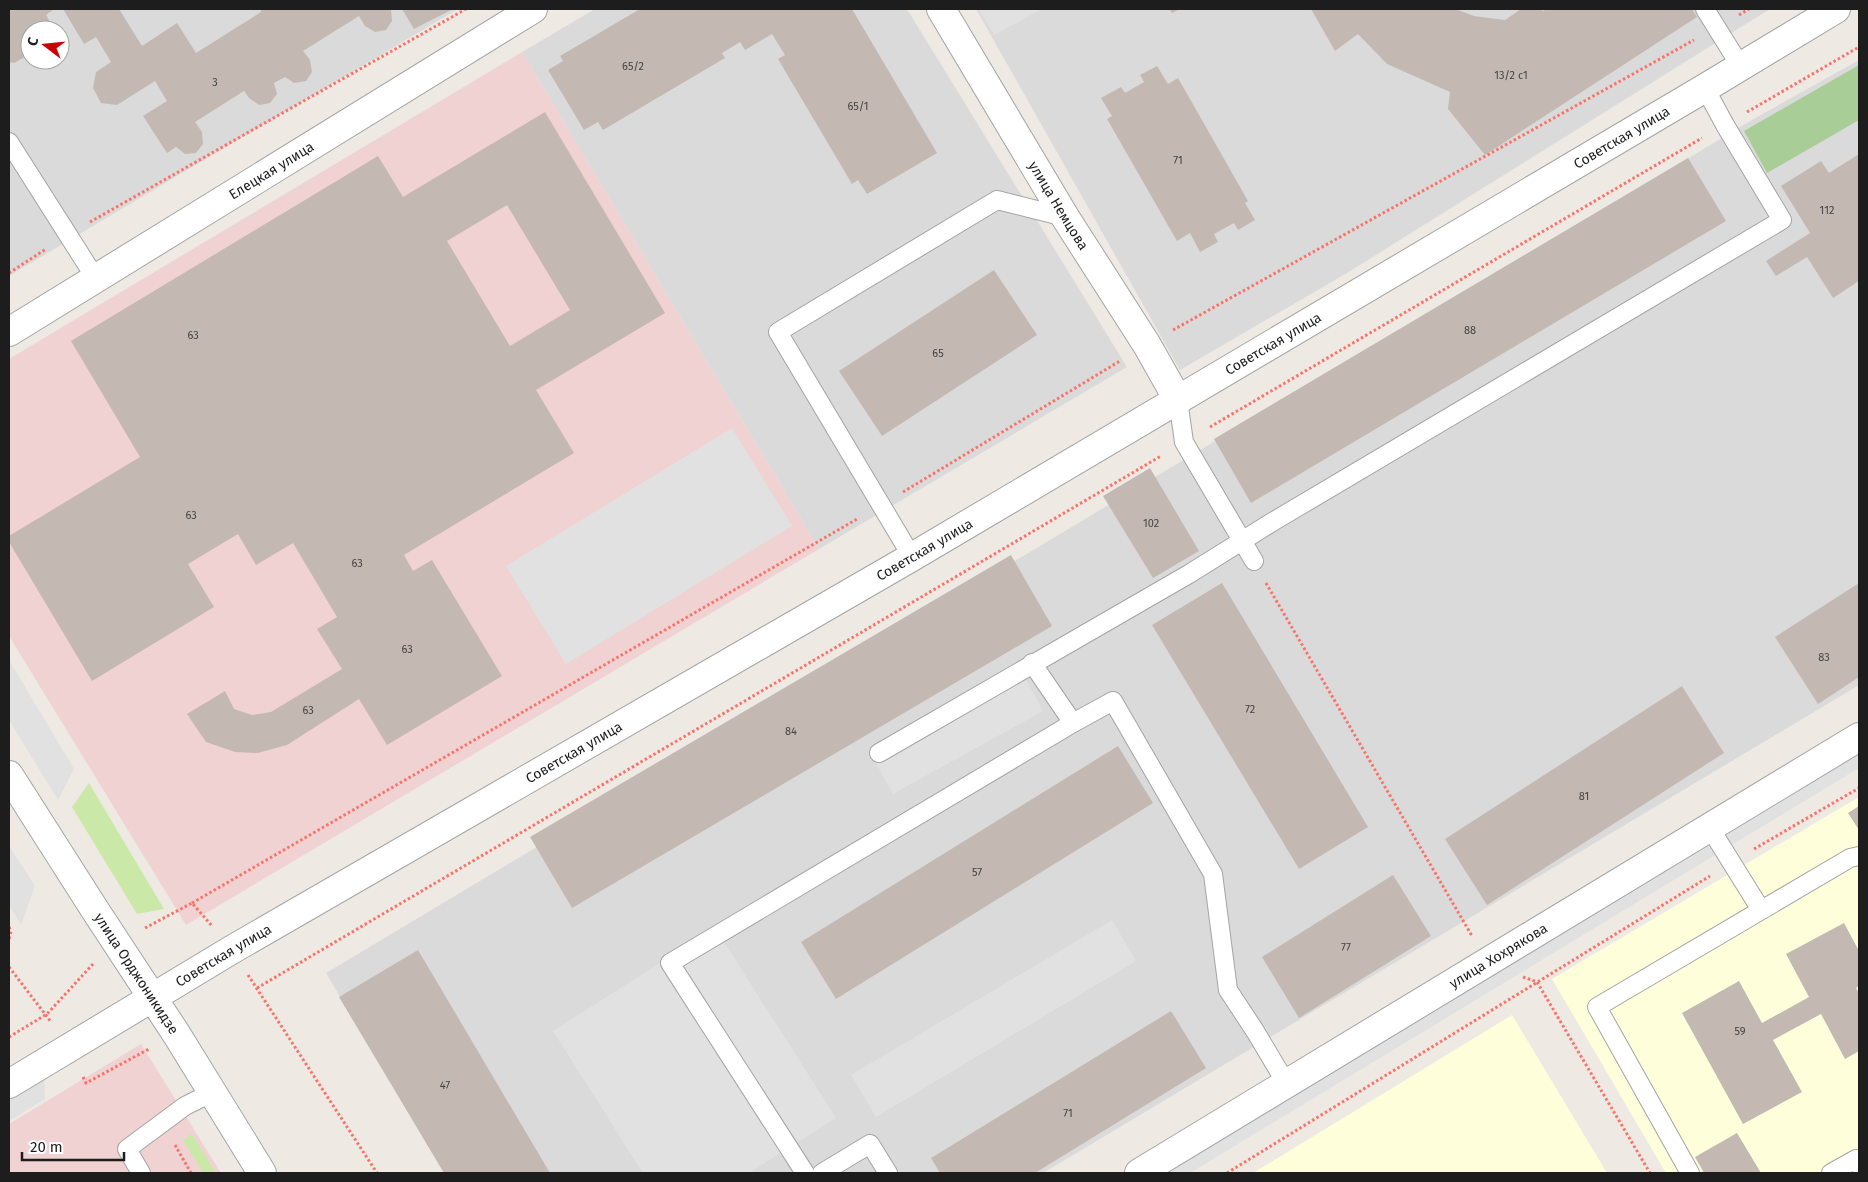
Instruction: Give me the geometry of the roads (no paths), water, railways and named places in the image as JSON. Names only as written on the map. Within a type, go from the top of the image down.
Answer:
[{"type":"street","name":"Елецкая улица","points":[[9,332],[533,9]]},
{"type":"street","name":"улица Немцова","points":[[941,9],[1065,217],[1147,345],[1178,400]]},
{"type":"street","name":"Советская улица","points":[[9,1084],[233,949],[912,557],[1836,9]]},
{"type":"street","name":"улица Хохрякова","points":[[1138,1173],[1859,737]]},
{"type":"street","name":"улица Орджоникидзе","points":[[9,775],[117,944],[154,998],[262,1173]]},
{"type":"lane","points":[[1704,9],[1741,67]]},
{"type":"lane","points":[[878,753],[1189,574],[1782,220],[1724,125],[1705,88]]},
{"type":"lane","points":[[9,142],[96,278]]},
{"type":"lane","points":[[912,557],[778,332],[997,200],[1065,217]]},
{"type":"lane","points":[[1178,400],[1184,442],[1254,561]]},
{"type":"lane","points":[[1032,663],[1073,723]]},
{"type":"lane","points":[[805,1173],[670,962],[1113,701],[1213,874],[1228,990],[1286,1083]]},
{"type":"lane","points":[[1710,828],[1761,910]]},
{"type":"lane","points":[[1690,1173],[1597,1007],[1850,858],[1859,856]]},
{"type":"lane","points":[[141,1173],[127,1150],[185,1106],[212,1092]]},
{"type":"lane","points":[[822,1173],[870,1144],[888,1173]]},
{"type":"lane","points":[[1831,1173],[1856,1159],[1859,1166]]}]
